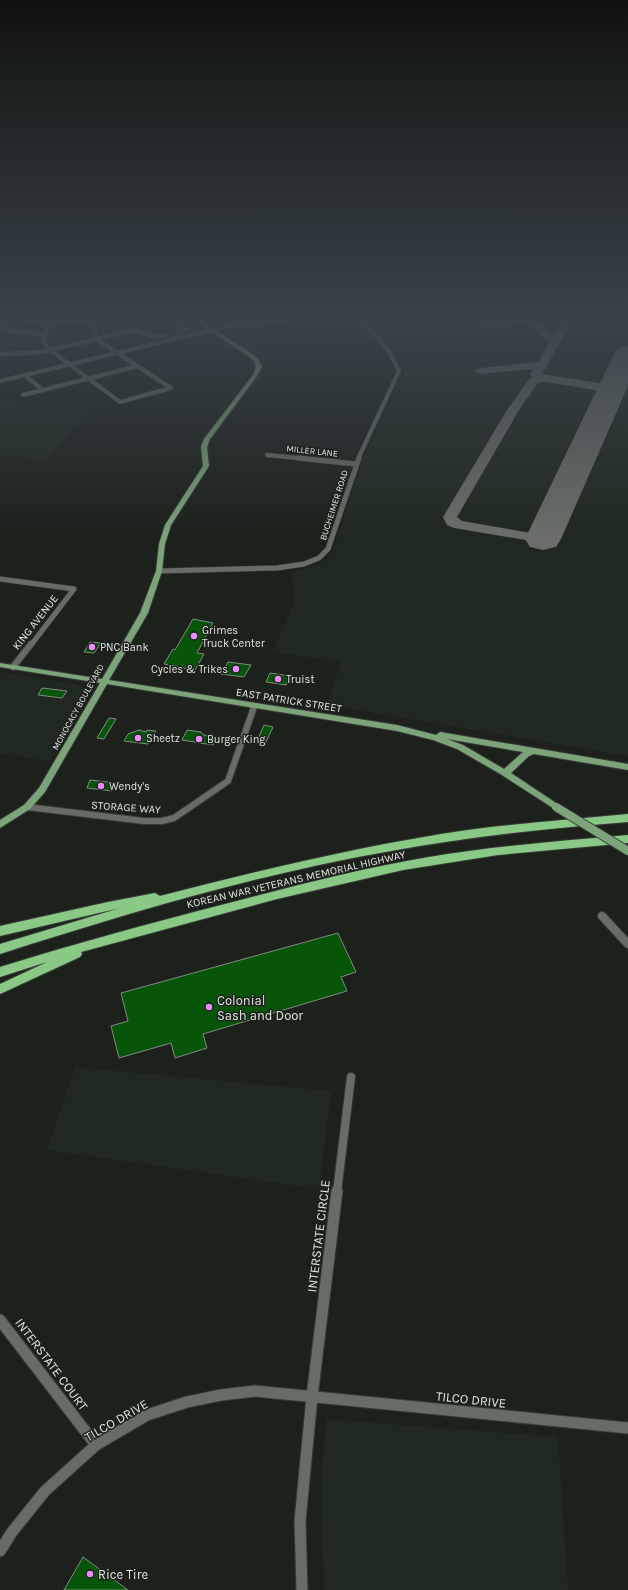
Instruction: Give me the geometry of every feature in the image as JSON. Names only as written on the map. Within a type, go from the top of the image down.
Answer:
[{"type":"highway","name":"KOREAN WAR VETERANS MEMORIAL HIGHWAY","points":[[0,948],[214,887],[343,856],[403,844],[493,830],[628,818]]},
{"type":"highway","name":"KOREAN WAR VETERANS MEMORIAL HIGHWAY","points":[[0,972],[113,938],[336,880],[414,864],[497,851],[628,839]]},
{"type":"highway","points":[[0,931],[108,906],[214,887]]},
{"type":"highway","points":[[0,989],[113,938]]},
{"type":"main road","name":"MONOCACY BOULEVARD","points":[[0,825],[27,807],[48,781],[144,613],[159,571],[162,544],[168,525],[206,466],[204,447],[207,439],[244,389]]},
{"type":"main road","name":"EAST PATRICK STREET","points":[[0,665],[103,683],[397,728],[449,742],[472,753],[505,773],[556,807],[628,851]]},
{"type":"main road","points":[[397,728],[628,767]]},
{"type":"main road","points":[[505,773],[526,754],[532,751]]},
{"type":"street","points":[[22,395],[46,389]]},
{"type":"street","points":[[103,389],[120,402],[167,389]]},
{"type":"street","name":"BUCHEIMER ROAD","points":[[159,571],[277,568],[304,564],[319,558],[328,549],[356,464],[391,389]]},
{"type":"street","name":"MILLER LANE","points":[[267,455],[356,464]]},
{"type":"street","name":"KING AVENUE","points":[[0,578],[74,589],[13,667]]},
{"type":"street","name":"STORAGE WAY","points":[[27,807],[93,816],[155,821],[166,821],[174,818],[228,782],[254,706]]},
{"type":"street","points":[[602,916],[628,944]]},
{"type":"street","name":"INTERSTATE CIRCLE","points":[[312,1397],[351,1078]]},
{"type":"street","name":"INTERSTATE COURT","points":[[0,1320],[96,1445]]},
{"type":"street","name":"TILCO DRIVE","points":[[0,1551],[12,1532],[45,1490],[96,1445],[147,1415],[194,1400],[255,1391],[628,1428]]},
{"type":"street","points":[[302,1590],[300,1521],[312,1397]]},
{"type":"shaded area","points":[[397,389],[628,389],[628,756],[327,705],[341,662],[272,652],[295,602],[291,572],[320,564],[332,553],[363,459]]},
{"type":"shaded area","points":[[0,400],[91,407],[49,459],[0,455]]},
{"type":"shaded area","points":[[0,672],[82,685],[85,688],[48,761],[0,753]]},
{"type":"shaded area","points":[[75,1067],[331,1091],[319,1189],[47,1150]]},
{"type":"shaded area","points":[[326,1419],[558,1437],[568,1590],[324,1590],[321,1488]]},
{"type":"building","name":"Grimes Truck Center","points":[[193,619],[213,623],[197,653],[204,654],[194,672],[181,667],[164,664],[173,649],[175,650]]},
{"type":"building","name":"PNC Bank","points":[[90,642],[101,643],[94,653],[84,652]]},
{"type":"building","name":"Cycles & Trikes","points":[[228,662],[251,665],[244,677],[221,674]]},
{"type":"building","name":"Truist","points":[[270,673],[290,676],[286,685],[266,682]]},
{"type":"building","points":[[42,688],[67,691],[62,698],[38,695]]},
{"type":"building","name":"Sheetz","points":[[109,718],[116,719],[104,739],[97,738]]},
{"type":"building","points":[[264,725],[273,727],[266,742],[257,741]]},
{"type":"building","name":"Sheetz","points":[[139,730],[146,732],[147,730],[156,731],[148,744],[124,741],[128,734]]},
{"type":"building","name":"Burger King","points":[[187,730],[201,732],[204,735],[217,737],[213,745],[182,740]]},
{"type":"building","name":"Wendy's","points":[[90,780],[116,783],[112,791],[87,788]]},
{"type":"building","name":"Colonial Sash and Door","points":[[338,933],[356,972],[341,977],[347,991],[203,1034],[207,1048],[175,1058],[171,1043],[119,1058],[111,1026],[128,1021],[121,993]]},
{"type":"building","name":"Rice Tire","points":[[83,1557],[128,1590],[64,1590]]},
{"type":"taxiway","points":[[528,389],[513,410],[450,517],[452,522],[459,525],[543,539]]},
{"type":"runway","points":[[543,539],[612,389]]},
{"type":"place","name":"Grimes Truck Center","points":[[194,636]]},
{"type":"place","name":"PNC Bank","points":[[92,647]]},
{"type":"place","name":"Cycles & Trikes","points":[[236,669]]},
{"type":"place","name":"Truist","points":[[278,679]]},
{"type":"place","name":"Sheetz","points":[[138,738]]},
{"type":"place","name":"Burger King","points":[[199,739]]},
{"type":"place","name":"Wendy's","points":[[101,786]]},
{"type":"place","name":"Colonial Sash and Door","points":[[209,1007]]},
{"type":"place","name":"Rice Tire","points":[[90,1574]]}]
